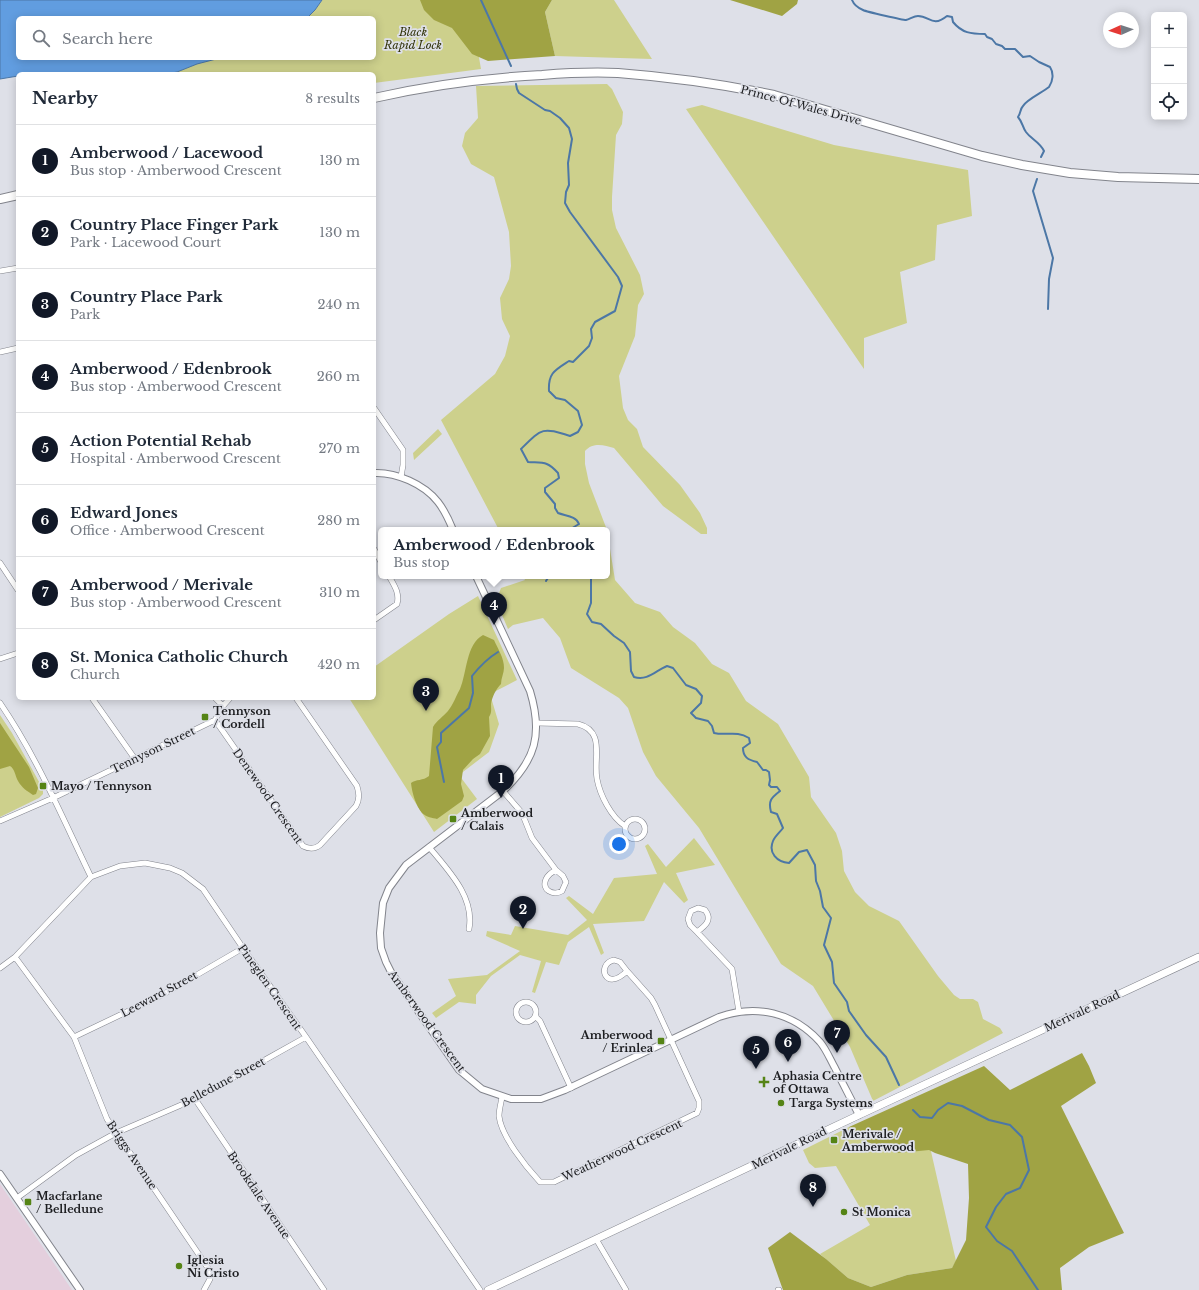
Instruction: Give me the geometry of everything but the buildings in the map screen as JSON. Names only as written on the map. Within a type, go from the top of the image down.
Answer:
[{"type":"main road","name":"Prince Of Wales Drive","points":[[376,98],[436,85],[495,78],[573,73],[616,73],[677,78],[774,95],[982,156],[1022,165],[1070,173],[1118,177],[1199,179]]},
{"type":"main road","points":[[0,197],[16,195]]},
{"type":"main road","name":"Merivale Road","points":[[488,1290],[1199,957]]},
{"type":"street","points":[[0,271],[16,268]]},
{"type":"street","points":[[0,352],[16,348]]},
{"type":"street","points":[[376,411],[398,440],[403,450],[401,477]]},
{"type":"street","points":[[376,473],[384,473],[401,477],[413,482],[437,501],[452,527]]},
{"type":"street","points":[[0,563],[16,587]]},
{"type":"street","points":[[376,619],[397,604],[399,597],[390,579]]},
{"type":"street","name":"Amberwood Crescent","points":[[477,579],[530,690],[536,710],[535,740],[531,754],[515,779],[503,790],[406,864],[389,888],[383,903],[381,918],[381,948],[391,972],[459,1070],[482,1089],[502,1097],[511,1100],[541,1099],[571,1088],[719,1018],[739,1012],[769,1012],[783,1015],[797,1022],[820,1042],[827,1052],[859,1115]]},
{"type":"street","points":[[0,659],[16,654]]},
{"type":"street","points":[[93,700],[135,759]]},
{"type":"street","points":[[217,700],[223,706]]},
{"type":"street","points":[[215,720],[228,700]]},
{"type":"street","name":"Denewood Crescent","points":[[215,720],[303,846],[315,848],[356,806],[359,801],[358,791],[357,786],[297,700]]},
{"type":"street","points":[[0,703],[53,798],[91,877]]},
{"type":"street","name":"Tennyson Street","points":[[0,821],[53,798],[215,720]]},
{"type":"street","points":[[536,723],[578,724],[584,726],[595,735],[597,743],[597,778],[601,793],[609,807],[620,822],[625,826]]},
{"type":"street","points":[[503,790],[522,813],[532,838],[556,870],[563,876],[566,882],[562,891],[552,893],[546,888],[545,881],[548,875],[556,870]]},
{"type":"street","points":[[429,847],[460,886],[470,913],[471,919],[469,929]]},
{"type":"street","name":"Pineglen Crescent","points":[[0,968],[15,957],[91,877],[120,866],[145,863],[170,868],[182,873],[203,889],[480,1290]]},
{"type":"street","points":[[697,932],[705,926],[708,920],[705,910],[698,908],[691,910],[688,919],[690,925],[732,969],[739,1012]]},
{"type":"street","name":"Leeward Street","points":[[74,1037],[164,994],[243,948]]},
{"type":"street","name":"Briggs Avenue","points":[[15,957],[74,1037],[107,1119],[208,1268],[210,1279],[204,1290]]},
{"type":"street","points":[[627,971],[619,978],[613,980],[606,974],[605,968],[608,962],[614,960],[620,962],[651,998],[671,1040]]},
{"type":"street","points":[[536,1016],[540,1021],[571,1088]]},
{"type":"street","name":"Belledune Street","points":[[17,1198],[76,1155],[116,1133],[195,1099],[306,1036]]},
{"type":"street","name":"Weatherwood Crescent","points":[[502,1097],[499,1115],[504,1133],[540,1182],[554,1182],[697,1113],[700,1101],[671,1040]]},
{"type":"street","name":"Brookdale Avenue","points":[[195,1099],[324,1290]]},
{"type":"street","points":[[0,1174],[80,1290]]},
{"type":"street","points":[[596,1239],[626,1290]]},
{"type":"shaded area","points":[[420,0],[552,0],[545,12],[555,56],[488,61],[472,54],[452,28],[434,20],[424,10]]},
{"type":"shaded area","points":[[730,0],[798,0],[797,4],[782,16]]},
{"type":"shaded area","points":[[483,635],[494,640],[504,664],[501,684],[493,696],[491,704],[491,712],[489,717],[490,736],[480,754],[463,770],[461,784],[464,796],[462,801],[437,819],[432,818],[422,813],[418,807],[412,791],[411,783],[429,776],[433,727],[436,722],[448,711],[453,703],[460,689],[473,645],[477,639]]},
{"type":"shaded area","points":[[0,723],[29,767],[38,788],[36,794],[33,795],[23,787],[10,766],[0,769]]},
{"type":"shaded area","points":[[1082,1053],[1096,1083],[1061,1106],[1124,1233],[1089,1247],[1060,1268],[1062,1290],[783,1290],[768,1248],[790,1232],[826,1259],[848,1278],[871,1287],[907,1275],[952,1268],[966,1240],[969,1198],[968,1164],[929,1150],[898,1153],[856,1138],[849,1127],[984,1066],[1010,1090]]},
{"type":"shaded area","points":[[0,1184],[72,1290],[0,1290]]},
{"type":"green space","name":"Black Rapid Lock","points":[[322,0],[469,0],[481,69],[376,83],[376,72],[177,72],[212,60],[376,60],[376,16],[309,16]]},
{"type":"green space","points":[[552,0],[614,0],[652,59],[555,56],[545,12]]},
{"type":"green space","points":[[607,84],[612,89],[623,112],[622,124],[616,135],[612,210],[616,228],[640,275],[644,294],[638,305],[635,336],[619,376],[623,408],[628,420],[637,429],[643,447],[680,485],[700,513],[707,528],[707,534],[701,534],[663,506],[614,448],[599,445],[592,446],[585,451],[585,464],[589,483],[606,527],[497,527],[441,420],[495,374],[505,356],[510,336],[502,319],[500,298],[509,279],[511,266],[509,232],[494,177],[471,164],[462,146],[465,133],[478,118],[476,86]]},
{"type":"green space","points":[[702,105],[834,145],[968,170],[972,216],[937,225],[935,260],[900,272],[907,323],[864,338],[864,369],[686,109]]},
{"type":"green space","points":[[438,429],[442,434],[414,460],[413,453]]},
{"type":"green space","points":[[610,549],[615,580],[635,603],[660,612],[673,627],[695,643],[712,664],[729,673],[746,701],[778,724],[809,777],[811,797],[836,833],[842,851],[844,871],[855,892],[869,906],[899,921],[938,976],[954,995],[960,999],[973,999],[978,1002],[983,1019],[1000,1028],[1003,1033],[873,1101],[850,1047],[813,986],[781,964],[699,828],[656,776],[643,752],[628,708],[619,698],[571,668],[560,638],[543,618],[513,625],[508,629],[496,601],[501,588],[525,580],[610,579]]},
{"type":"green space","points":[[478,596],[517,680],[490,694],[499,724],[489,752],[459,775],[477,799],[434,832],[350,700],[376,700],[376,666],[449,614]]},
{"type":"green space","points":[[0,715],[12,733],[43,789],[43,794],[39,798],[0,817]]},
{"type":"green space","points":[[694,838],[715,865],[676,873],[688,900],[684,903],[664,882],[644,921],[593,924],[604,953],[601,955],[589,927],[568,942],[559,965],[546,962],[535,993],[532,992],[541,961],[520,955],[491,976],[476,995],[476,1004],[459,1002],[436,1018],[432,1013],[456,996],[448,979],[487,975],[520,951],[486,936],[487,931],[511,935],[515,926],[568,935],[587,920],[566,898],[569,896],[593,914],[614,878],[657,874],[645,846],[648,844],[666,867]]},
{"type":"green space","points":[[849,1127],[856,1138],[879,1148],[930,1147],[956,1261],[952,1268],[907,1275],[871,1287],[848,1278],[820,1254],[870,1225],[836,1166],[815,1168],[809,1163],[803,1150]]},
{"type":"water","points":[[0,0],[322,0],[309,16],[16,16],[16,60],[212,60],[177,72],[16,72],[16,76],[0,79]]},
{"type":"waterway","points":[[481,0],[511,66]]},
{"type":"waterway","points":[[852,0],[856,6],[863,10],[903,20],[915,16],[922,16],[934,21],[938,21],[947,16],[952,17],[956,26],[963,31],[985,34],[996,44],[1005,49],[1015,49],[1023,57],[1030,56],[1050,67],[1052,77],[1049,87],[1025,104],[1021,108],[1018,117],[1026,132],[1044,151],[1041,157]]},
{"type":"waterway","points":[[516,84],[519,93],[545,110],[550,111],[560,118],[569,128],[572,139],[568,163],[569,185],[566,192],[565,203],[618,277],[622,286],[615,311],[595,322],[591,329],[592,338],[589,346],[573,362],[569,361],[556,370],[551,376],[549,391],[556,398],[565,400],[578,411],[582,425],[578,432],[570,436],[553,431],[543,431],[538,433],[521,449],[528,462],[545,463],[551,466],[558,473],[559,478],[545,488],[545,492],[555,504],[555,508],[558,513],[578,521],[579,524],[574,527]]},
{"type":"waterway","points":[[1037,179],[1033,191],[1053,258],[1049,279],[1048,309]]},
{"type":"waterway","points":[[591,579],[591,603],[587,614],[592,622],[601,624],[624,643],[630,652],[631,671],[634,677],[647,677],[667,666],[673,668],[686,685],[696,689],[702,696],[701,703],[691,713],[696,718],[708,721],[712,726],[714,733],[740,734],[749,738],[750,743],[743,748],[745,756],[757,762],[763,770],[769,772],[769,785],[771,787],[777,787],[780,791],[772,798],[770,802],[771,812],[777,814],[783,828],[773,841],[773,853],[777,859],[789,863],[799,852],[807,850],[815,865],[816,881],[820,891],[823,907],[831,918],[824,945],[832,962],[834,983],[847,1002],[849,1011],[866,1035],[886,1057],[899,1085]]},
{"type":"waterway","points":[[444,782],[437,747],[441,742],[441,733],[469,708],[473,693],[472,676],[484,662],[498,652]]},
{"type":"waterway","points":[[913,1110],[920,1117],[932,1118],[938,1110],[948,1103],[962,1106],[989,1120],[1010,1125],[1022,1137],[1029,1170],[1020,1188],[1006,1194],[996,1207],[986,1227],[997,1241],[1012,1251],[1038,1290]]},
{"type":"place","name":"Amberwood / Edenbrook","points":[[494,625]]},
{"type":"place","name":"Country Place Park","points":[[426,711]]},
{"type":"place","name":"Tennyson / Cordell","points":[[205,717]]},
{"type":"place","name":"Mayo / Tennyson","points":[[43,786]]},
{"type":"place","name":"Amberwood / Lacewood","points":[[501,798]]},
{"type":"place","name":"Amberwood / Calais","points":[[453,819]]},
{"type":"place","name":"Country Place Finger Park","points":[[523,929]]},
{"type":"place","name":"Amberwood / Erinlea","points":[[661,1041]]},
{"type":"place","name":"Amberwood / Merivale","points":[[837,1053]]},
{"type":"place","name":"Edward Jones","points":[[788,1062]]},
{"type":"place","name":"Action Potential Rehab","points":[[756,1069]]},
{"type":"place","name":"Aphasia Centre of Ottawa","points":[[764,1082]]},
{"type":"place","name":"Targa Systems","points":[[781,1103]]},
{"type":"place","name":"Merivale / Amberwood","points":[[834,1140]]},
{"type":"place","name":"Macfarlane / Belledune","points":[[28,1202]]},
{"type":"place","name":"St. Monica Catholic Church","points":[[813,1207]]},
{"type":"place","name":"St Monica","points":[[844,1212]]},
{"type":"place","name":"Iglesia Ni Cristo","points":[[179,1266]]}]
